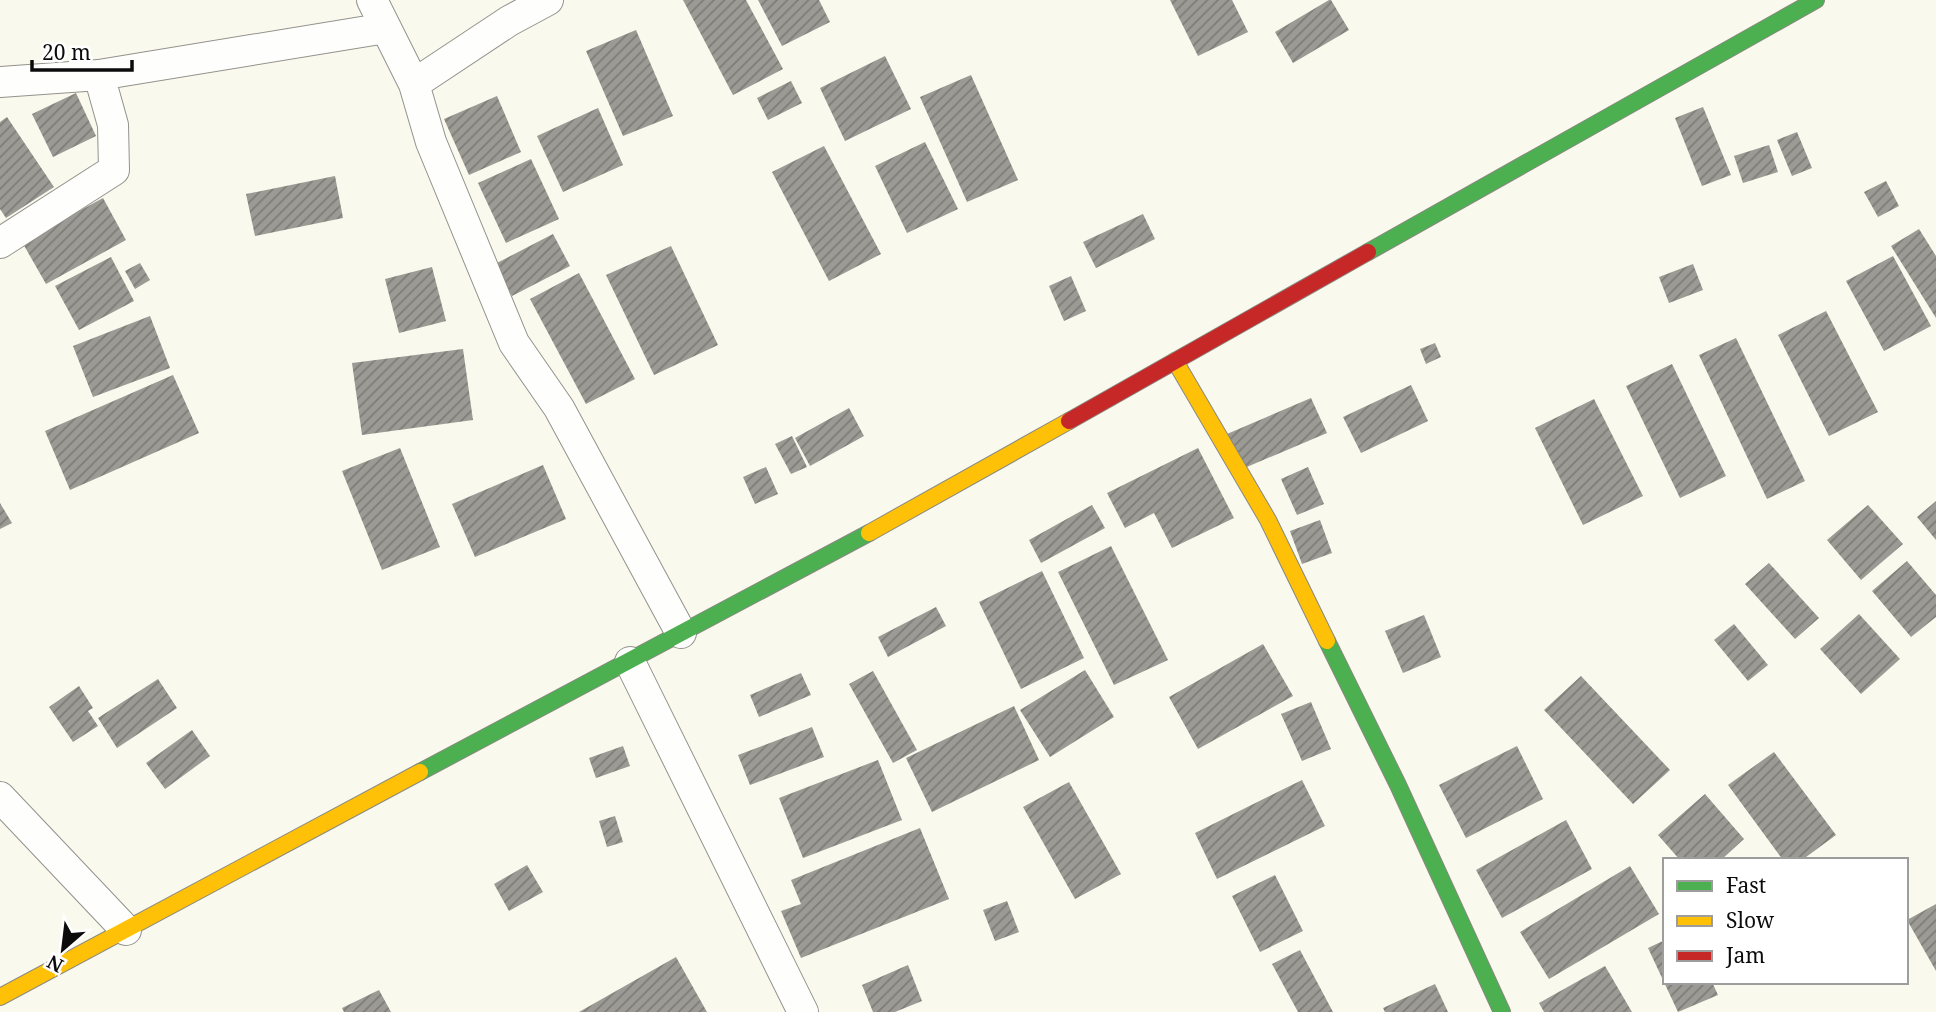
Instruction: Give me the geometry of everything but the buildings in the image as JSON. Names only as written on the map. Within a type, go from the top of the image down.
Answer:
[{"type":"main road","points":[[0,997],[889,522],[1816,0]]},
{"type":"main road","points":[[1175,361],[1268,520],[1398,785],[1502,1012]]},
{"type":"street","points":[[372,0],[414,84],[430,142],[514,343],[559,408],[681,633]]},
{"type":"street","points":[[414,84],[509,21],[548,0]]},
{"type":"street","points":[[0,82],[99,75],[386,28]]},
{"type":"street","points":[[0,243],[114,170],[113,125],[99,75]]},
{"type":"street","points":[[630,662],[803,1012]]},
{"type":"street","points":[[0,797],[126,930]]},
{"type":"traffic: fast","points":[[1368,252],[1816,0]]},
{"type":"traffic: fast","points":[[420,772],[869,533]]},
{"type":"traffic: fast","points":[[1327,641],[1398,785],[1502,1012]]},
{"type":"traffic: slow","points":[[1175,361],[1268,520],[1327,641]]},
{"type":"traffic: slow","points":[[869,533],[1069,421]]},
{"type":"traffic: slow","points":[[0,997],[420,772]]},
{"type":"traffic: jam","points":[[1069,421],[1368,252]]}]
